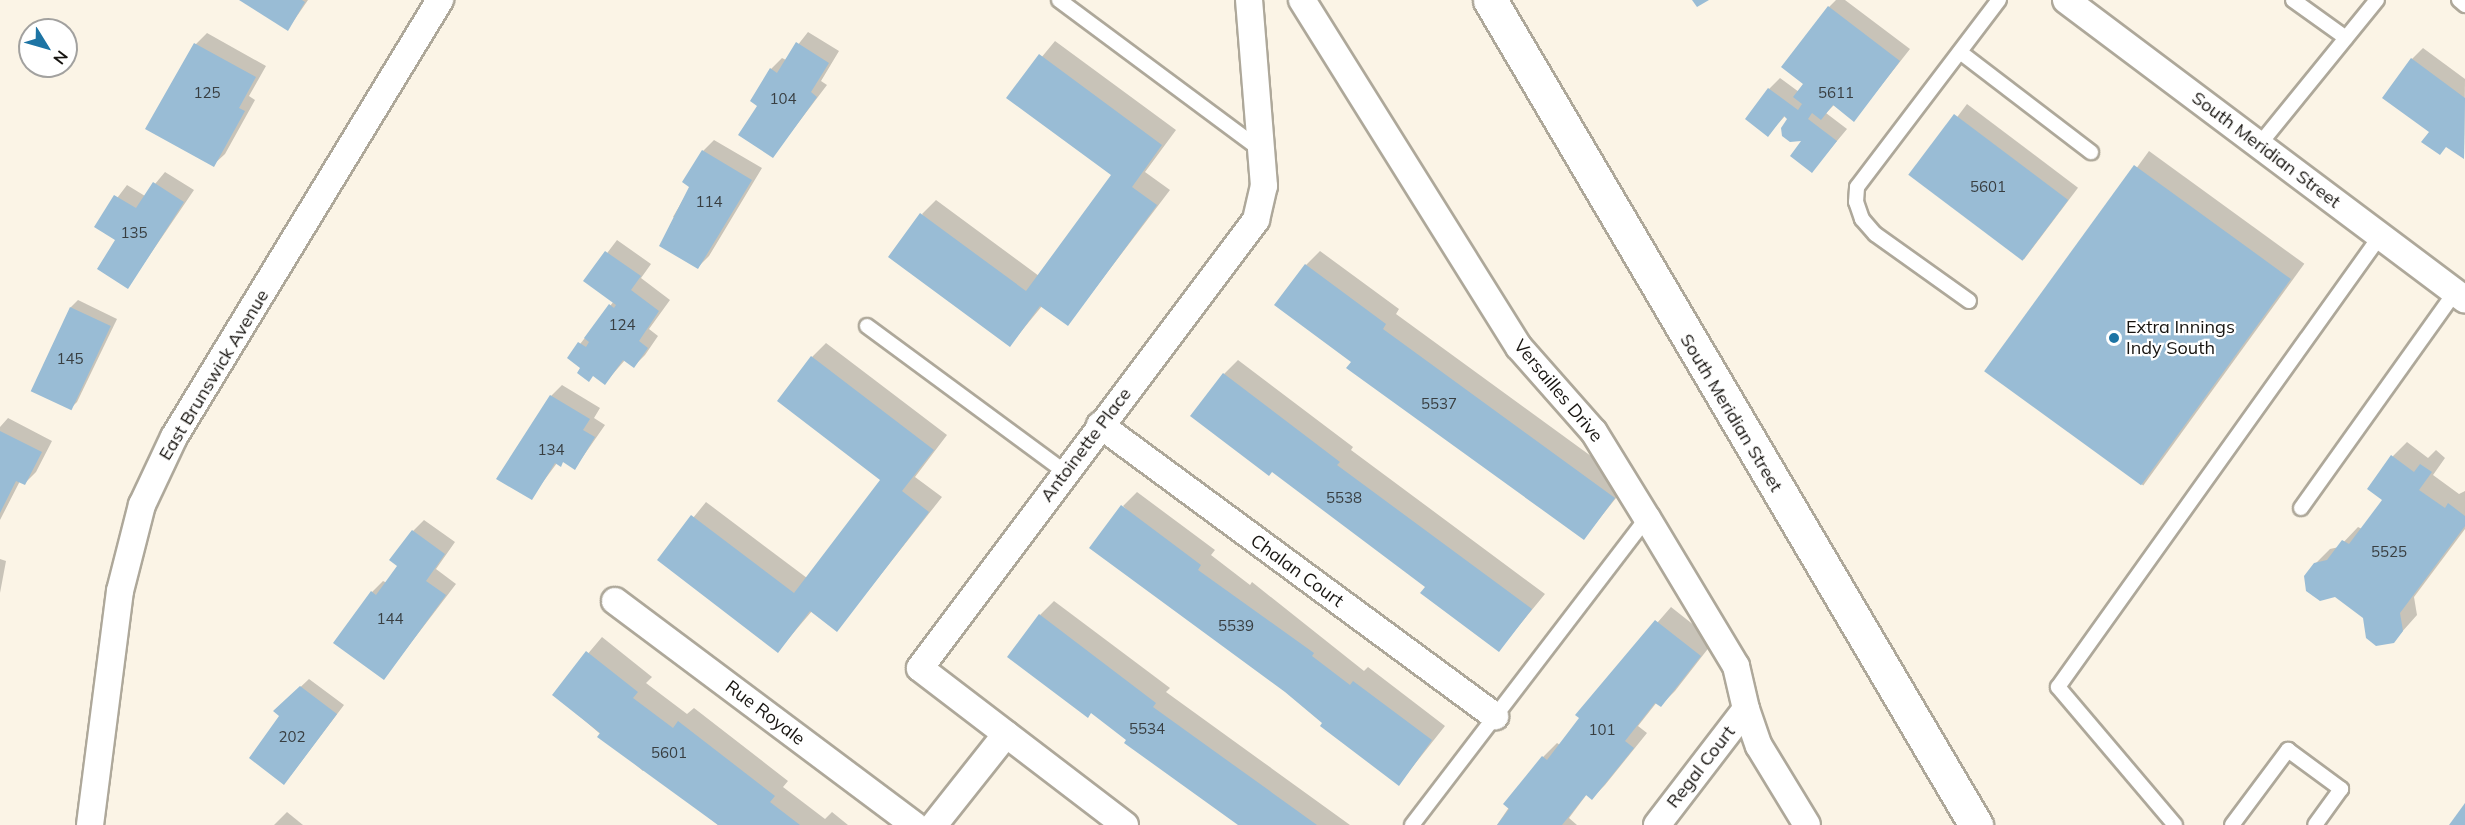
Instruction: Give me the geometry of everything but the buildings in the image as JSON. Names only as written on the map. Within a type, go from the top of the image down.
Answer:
[{"type":"main road","name":"South Meridian Street","points":[[1490,0],[1976,825]]},
{"type":"street","name":"East Brunswick Avenue","points":[[90,825],[120,591],[142,504],[174,437],[440,0]]},
{"type":"street","name":"Antoinette Place","points":[[1006,734],[920,668],[1100,425],[1256,220],[1264,186],[1249,0]]},
{"type":"street","name":"Versailles Drive","points":[[1302,0],[1519,347],[1594,432],[1647,518],[1736,666],[1746,709],[1762,753],[1807,825]]},
{"type":"street","name":"South Meridian Street","points":[[2066,0],[2460,296]]},
{"type":"street","name":"Chalan Court","points":[[1100,425],[1495,716]]},
{"type":"street","name":"Rue Royale","points":[[615,601],[914,825]]},
{"type":"street","name":"Regal Court","points":[[1657,825],[1746,709]]},
{"type":"street","points":[[934,825],[1006,734],[1125,825]]},
{"type":"lane","points":[[1059,0],[1262,152]]},
{"type":"lane","points":[[1969,301],[1875,234],[1862,219],[1856,202],[1857,187],[1999,0]]},
{"type":"lane","points":[[2293,0],[2346,39]]},
{"type":"lane","points":[[2259,145],[2377,0]]},
{"type":"lane","points":[[2459,0],[2465,5]]},
{"type":"lane","points":[[1959,52],[2091,152]]},
{"type":"lane","points":[[2175,825],[2058,687],[2380,236]]},
{"type":"lane","points":[[2301,508],[2460,296]]},
{"type":"lane","points":[[867,326],[1065,472]]},
{"type":"lane","points":[[1412,825],[1647,518]]},
{"type":"lane","points":[[2232,825],[2288,750],[2341,789],[2315,825]]},
{"type":"place","name":"Extra Innings Indy South","points":[[2114,338]]}]
